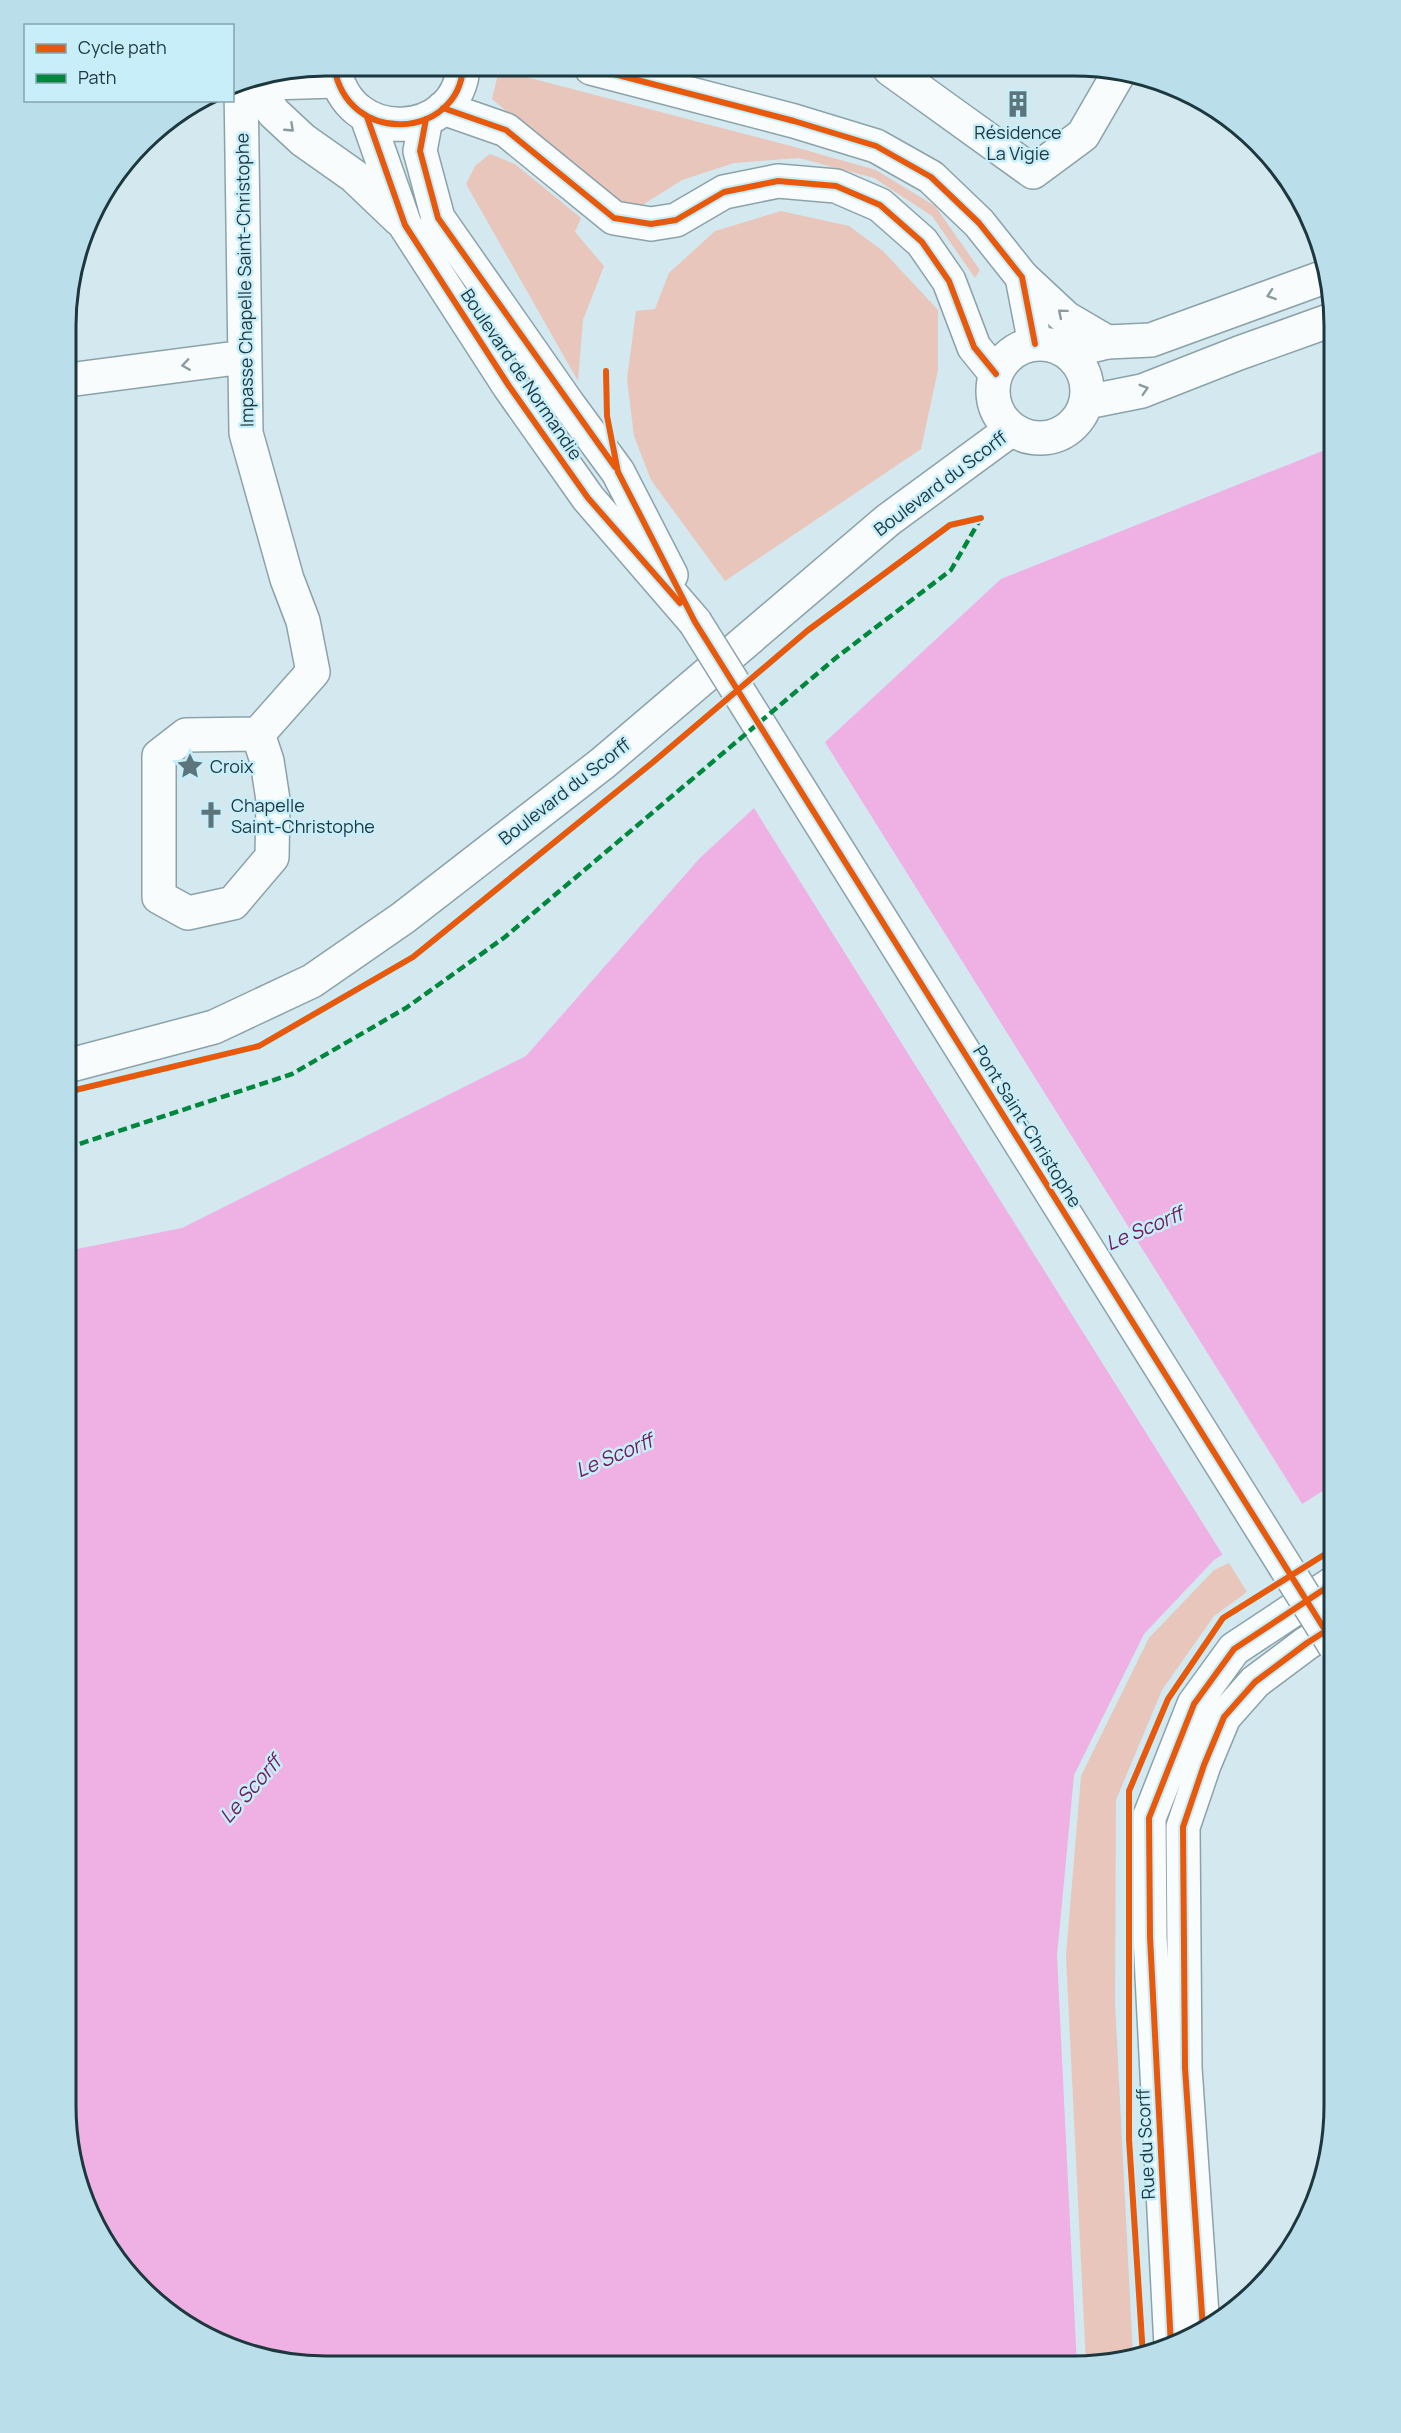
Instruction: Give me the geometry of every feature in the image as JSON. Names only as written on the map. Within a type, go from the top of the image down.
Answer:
[{"type":"main road","points":[[336,76],[348,102],[367,117],[386,124],[406,125],[435,113],[456,91],[460,76]]},
{"type":"main road","points":[[622,76],[794,121],[876,146],[931,177],[979,223],[1022,277],[1066,318],[1107,342]]},
{"type":"main road","points":[[900,76],[1033,172],[1083,135],[1115,80]]},
{"type":"main road","points":[[249,89],[303,140],[354,176],[405,225]]},
{"type":"main road","name":"Impasse Chapelle Saint-Christophe","points":[[243,91],[246,433],[287,579],[303,621],[313,672],[258,734]]},
{"type":"main road","points":[[435,113],[506,130],[614,218],[651,224],[676,220],[724,192],[778,181],[836,186],[880,205],[922,242],[949,281],[974,347],[996,374]]},
{"type":"main road","name":"Boulevard de Normandie","points":[[435,113],[420,151],[438,218],[618,472],[695,622]]},
{"type":"main road","name":"Boulevard de Normandie","points":[[367,117],[405,225],[508,386],[588,498],[695,622]]},
{"type":"main road","points":[[1022,277],[1035,344]]},
{"type":"main road","points":[[1067,352],[1107,342],[1151,340],[1225,311],[1320,278]]},
{"type":"main road","points":[[1087,402],[1142,391],[1324,323]]},
{"type":"main road","points":[[1035,344],[1052,345],[1067,352],[1080,366],[1087,383],[1087,402],[1081,416],[1070,428],[1056,436],[1041,439],[1026,437],[1012,429],[998,414],[993,394],[996,374],[1005,359],[1019,349],[1035,344]]},
{"type":"main road","points":[[76,379],[244,357]]},
{"type":"main road","name":"Boulevard du Scorff","points":[[76,1064],[214,1027],[312,981],[403,918],[603,763],[888,520],[1012,429]]},
{"type":"main road","name":"Pont Saint-Christophe","points":[[695,622],[1324,1628]]},
{"type":"main road","points":[[258,734],[267,761],[273,800],[272,857],[233,903],[188,913],[159,897],[159,756],[186,735],[258,734]]},
{"type":"main road","name":"Rue du Scorff","points":[[1179,2334],[1150,1937],[1149,1818],[1194,1704],[1234,1649],[1324,1589]]},
{"type":"main road","points":[[1202,2321],[1185,2068],[1183,1827],[1204,1765],[1224,1717],[1255,1682],[1306,1643],[1324,1632]]},
{"type":"shaded area","points":[[498,76],[522,76],[876,170],[935,206],[980,270],[975,278],[932,216],[874,178],[799,158],[734,163],[682,180],[636,209],[615,204],[492,99]]},
{"type":"shaded area","points":[[490,154],[515,164],[581,218],[575,232],[604,266],[583,320],[578,381],[466,184],[475,166]]},
{"type":"shaded area","points":[[781,211],[849,226],[883,251],[938,310],[938,370],[921,449],[725,581],[651,480],[634,436],[627,379],[636,311],[655,309],[669,273],[715,231]]},
{"type":"shaded area","points":[[1229,1563],[1247,1592],[1214,1616],[1162,1690],[1116,1800],[1115,2002],[1133,2350],[1086,2356],[1066,1956],[1081,1776],[1149,1638],[1214,1570]]},
{"type":"water","name":"Le Scorff","points":[[1324,450],[1324,1492],[1214,1560],[1144,1634],[1074,1775],[1057,1956],[1076,2356],[310,2356],[277,2352],[231,2338],[201,2323],[174,2305],[128,2259],[110,2232],[95,2202],[81,2156],[76,2107],[76,1249],[182,1228],[526,1056],[700,858],[1001,579]]},
{"type":"pier","points":[[823,739],[1304,1507],[1224,1557],[752,805]]},
{"type":"marked path","points":[[76,1145],[292,1074],[406,1008],[505,937],[837,657],[951,570],[981,518]]},
{"type":"cycle path","points":[[337,76],[343,93],[359,111],[379,121],[402,124],[424,120],[443,109],[457,91],[461,76]]},
{"type":"cycle path","points":[[622,76],[794,121],[876,146],[931,177],[979,223],[1022,277],[1035,344]]},
{"type":"cycle path","points":[[443,108],[506,130],[614,218],[651,224],[676,220],[724,192],[778,181],[836,186],[880,205],[922,242],[949,281],[974,347],[996,374]]},
{"type":"cycle path","points":[[367,117],[405,225],[509,386],[588,498],[680,603]]},
{"type":"cycle path","points":[[426,119],[420,151],[438,218],[615,467]]},
{"type":"cycle path","points":[[606,371],[607,416],[618,472],[695,622],[1324,1628]]},
{"type":"cycle path","points":[[76,1090],[259,1046],[413,957],[652,763],[807,631],[950,525],[981,518]]},
{"type":"cycle path","points":[[1142,2347],[1129,2139],[1129,1791],[1168,1699],[1223,1618],[1324,1555]]},
{"type":"cycle path","points":[[1171,2338],[1150,1937],[1149,1818],[1194,1704],[1234,1649],[1324,1589]]},
{"type":"cycle path","points":[[1202,2321],[1185,2068],[1183,1827],[1204,1765],[1224,1717],[1255,1682],[1324,1632]]},
{"type":"place","name":"Résidence La Vigie","points":[[1018,104]]},
{"type":"place","name":"Croix","points":[[190,766]]},
{"type":"place","name":"Chapelle Saint-Christophe","points":[[211,815]]}]
